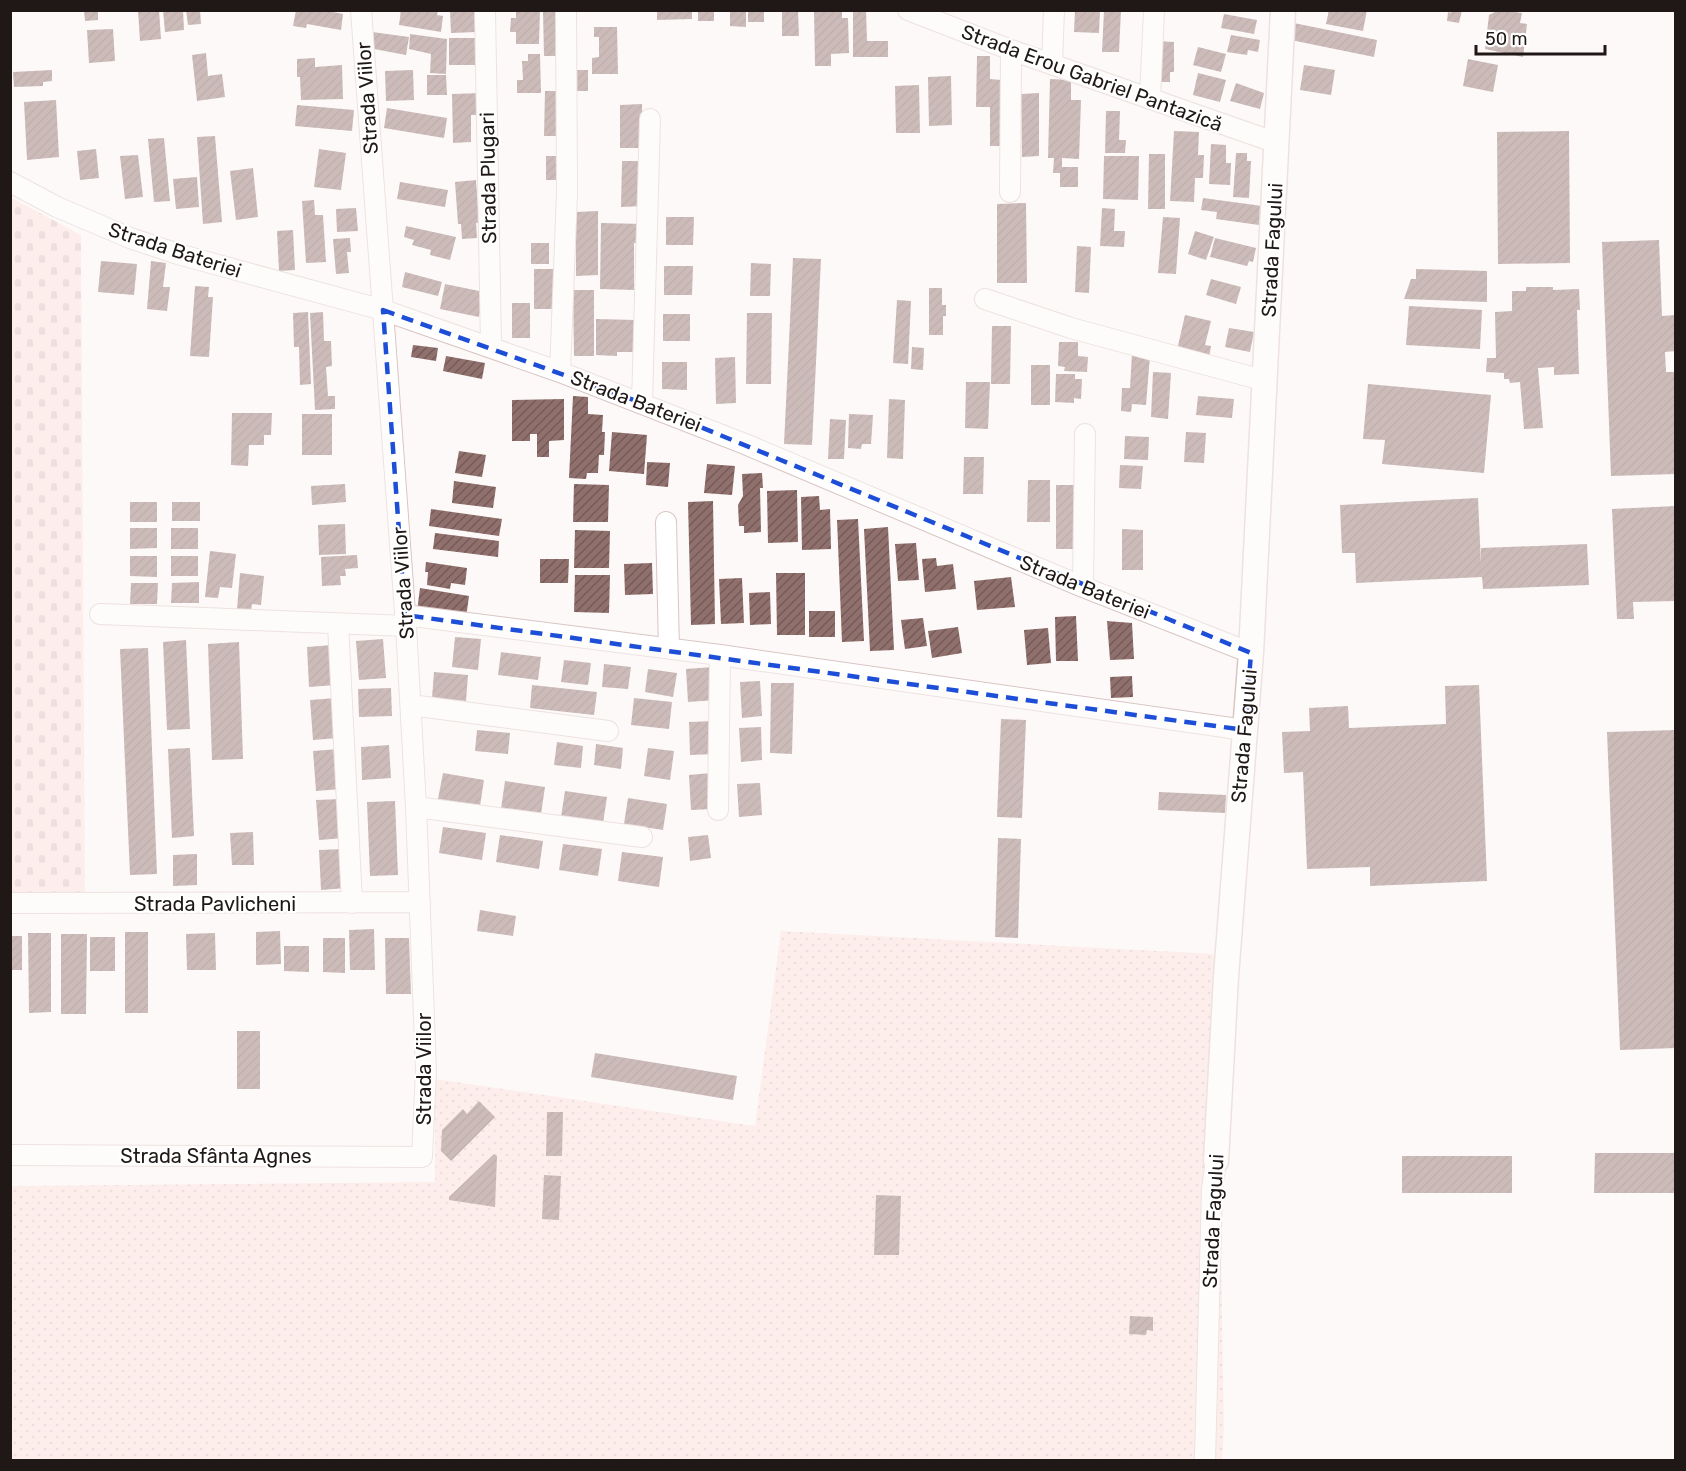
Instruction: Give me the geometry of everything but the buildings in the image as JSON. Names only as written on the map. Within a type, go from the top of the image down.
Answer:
[{"type":"street","name":"Strada Viilor","points":[[360,10],[411,705],[426,1071],[422,1157]]},
{"type":"street","name":"Strada Plugari","points":[[485,10],[491,346]]},
{"type":"street","points":[[560,372],[567,193],[566,10]]},
{"type":"street","name":"Strada Erou Gabriel Pantazică","points":[[908,10],[1011,50],[1277,143]]},
{"type":"street","points":[[1052,64],[1054,10]]},
{"type":"street","points":[[1150,99],[1154,10]]},
{"type":"street","name":"Strada Fagului","points":[[1204,1461],[1212,1190],[1216,1161],[1226,976],[1251,653],[1283,10]]},
{"type":"street","points":[[1010,192],[1011,50]]},
{"type":"street","points":[[642,403],[650,119]]},
{"type":"street","name":"Strada Bateriei","points":[[10,182],[57,207],[130,238],[178,254],[383,310],[491,346],[642,403],[1083,587],[1251,653]]},
{"type":"street","points":[[985,299],[1071,328],[1266,381]]},
{"type":"street","points":[[1083,587],[1085,434]]},
{"type":"street","points":[[666,522],[669,649]]},
{"type":"street","points":[[100,614],[338,624],[406,621],[720,655],[1245,730]]},
{"type":"street","points":[[338,624],[352,903]]},
{"type":"street","points":[[718,810],[720,655]]},
{"type":"street","points":[[411,705],[608,731]]},
{"type":"street","points":[[416,807],[642,837]]},
{"type":"street","name":"Strada Pavlicheni","points":[[10,903],[420,902]]},
{"type":"street","name":"Strada Sfânta Agnes","points":[[10,1155],[422,1157]]},
{"type":"highlighted area","points":[[383,310],[642,403],[1251,653],[1245,730],[405,615]]},
{"type":"green space","points":[[10,197],[81,235],[85,899],[11,899]]},
{"type":"green space","points":[[781,931],[1235,955],[1220,1203],[1224,1429],[1222,1460],[11,1460],[10,1186],[435,1182],[435,1079],[755,1126]]}]
